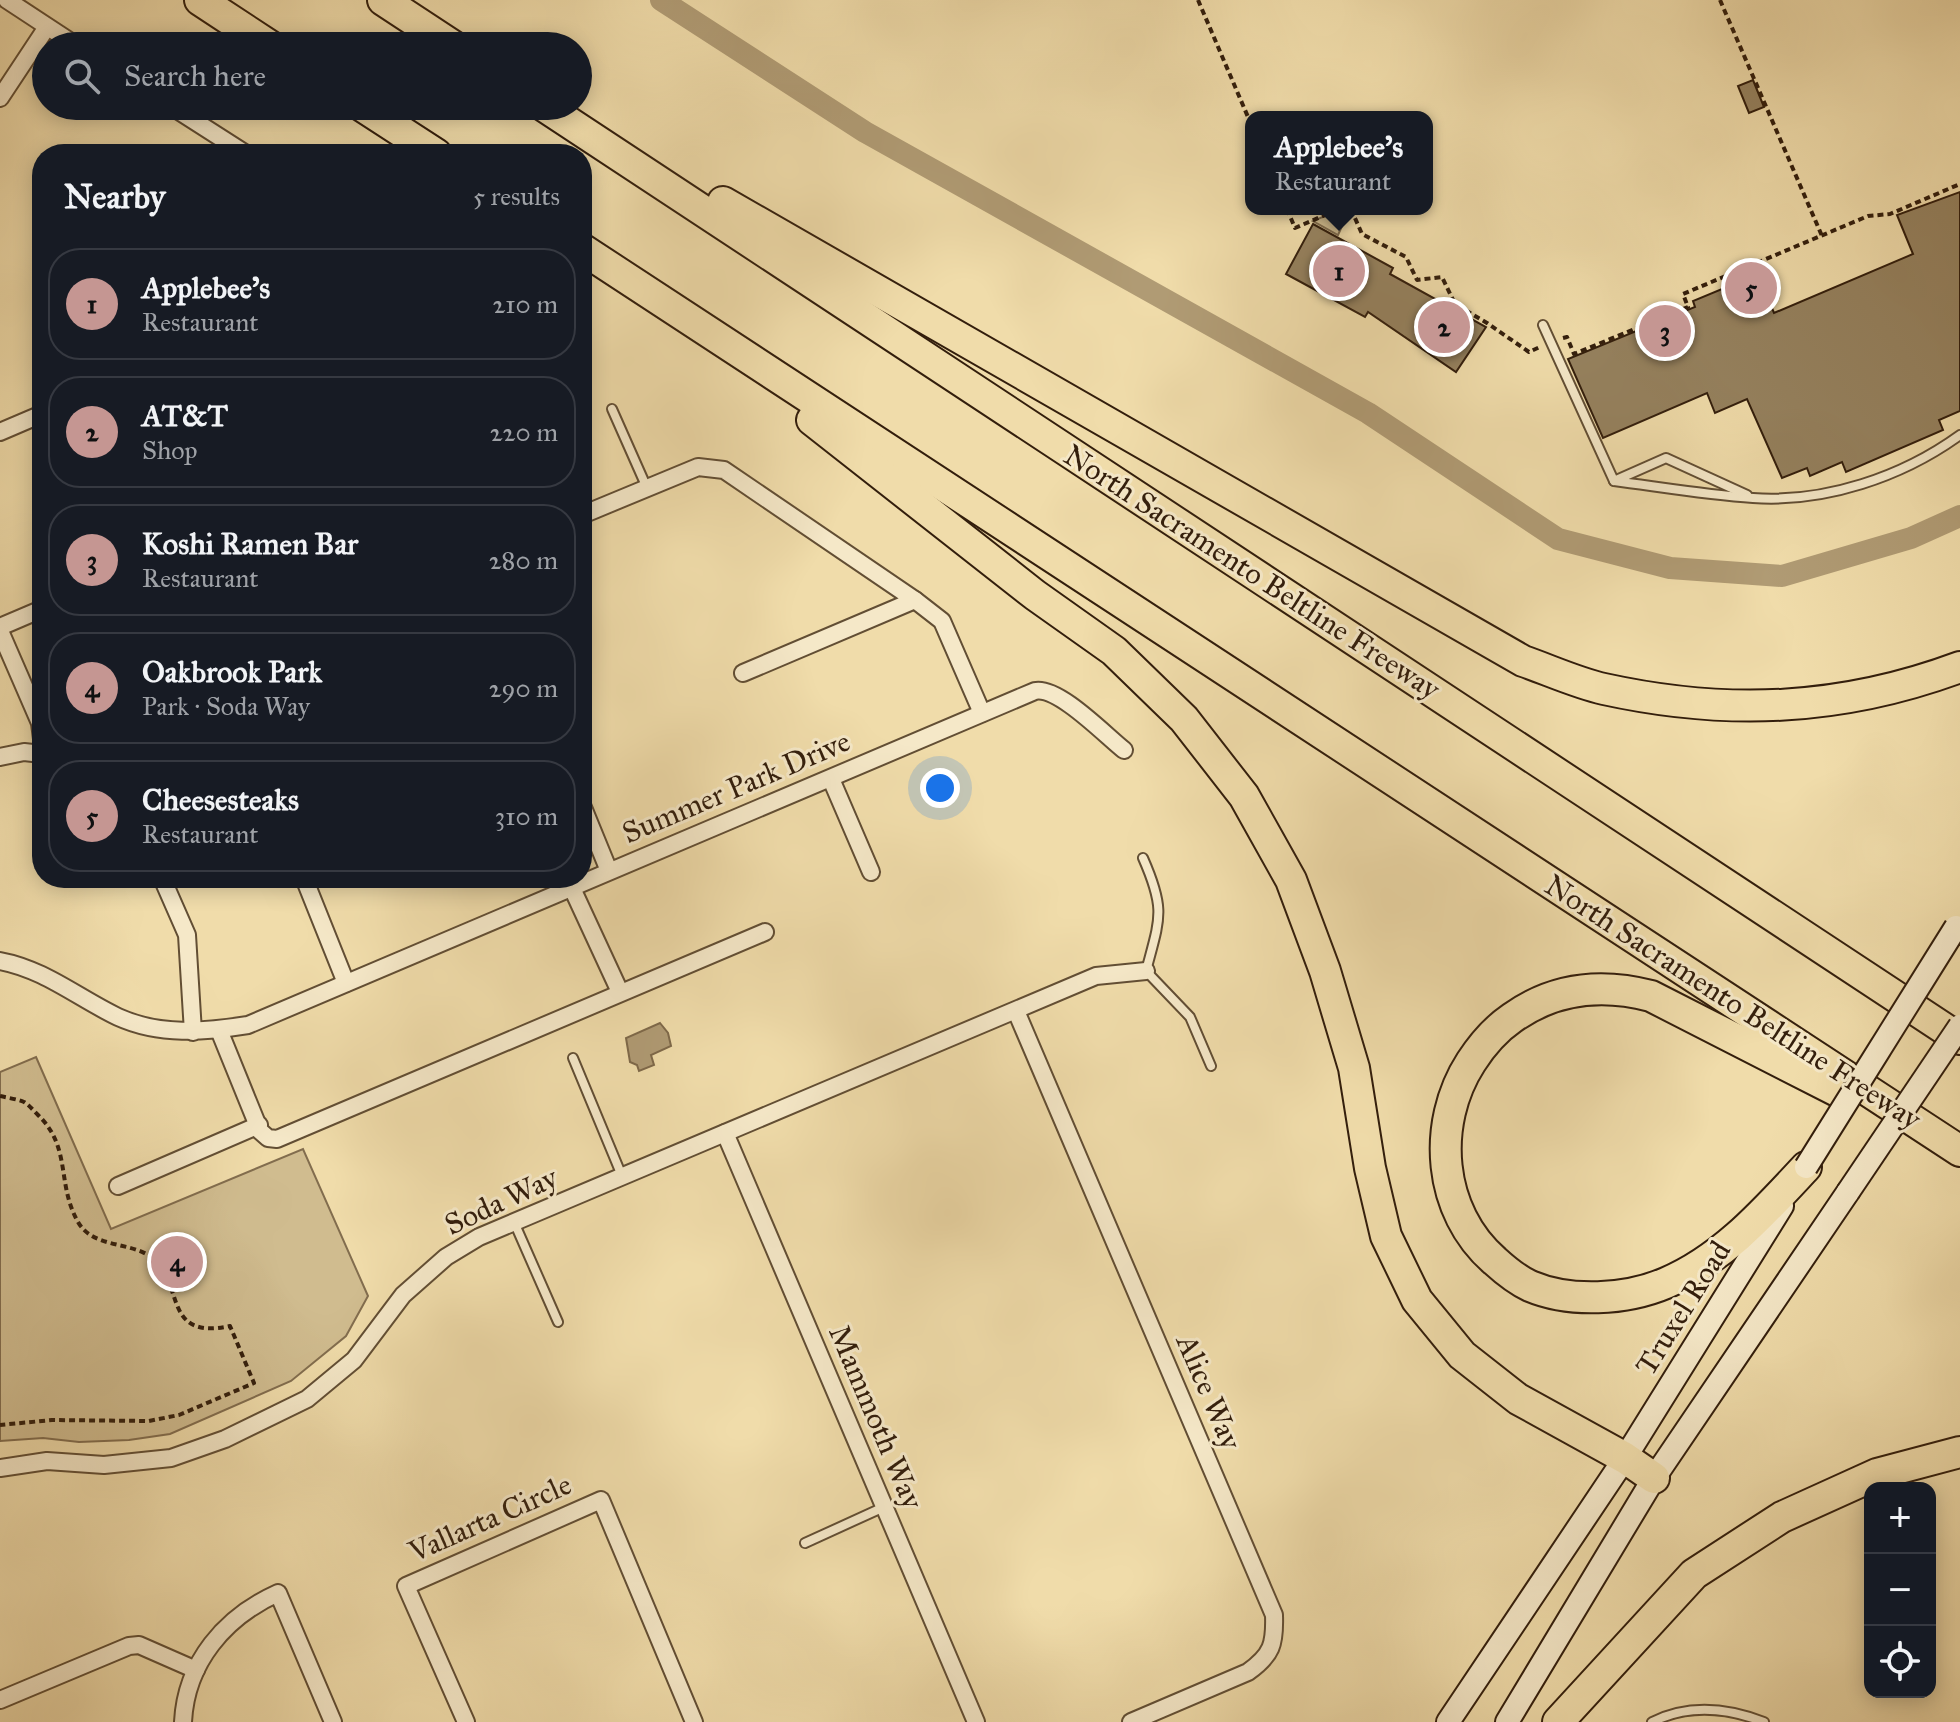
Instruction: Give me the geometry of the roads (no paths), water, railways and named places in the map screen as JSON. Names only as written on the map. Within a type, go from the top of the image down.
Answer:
[{"type":"highway","points":[[200,0],[249,32]]},
{"type":"highway","points":[[383,0],[432,32]]},
{"type":"highway","points":[[384,120],[421,144]]},
{"type":"highway","name":"North Sacramento Beltline Freeway","points":[[565,120],[1950,1025],[1960,1039]]},
{"type":"highway","points":[[580,120],[1523,661],[1601,689],[1683,702],[1777,707],[1869,695],[1960,667]]},
{"type":"highway","name":"North Sacramento Beltline Freeway","points":[[592,255],[1960,1152]]},
{"type":"highway","points":[[646,290],[1035,595],[1114,651],[1184,719],[1244,796],[1291,880],[1325,971],[1354,1068],[1370,1168],[1386,1236],[1417,1300],[1462,1355],[1518,1399],[1625,1458],[1654,1478]]},
{"type":"highway","points":[[1806,1167],[1754,1222],[1698,1266],[1645,1291],[1610,1297],[1575,1296],[1529,1286],[1511,1275],[1486,1253],[1467,1228],[1454,1199],[1446,1169],[1446,1126],[1454,1095],[1463,1076],[1501,1025],[1527,1007],[1556,995],[1588,988],[1609,988],[1651,996],[1960,1152]]},
{"type":"highway","points":[[1558,1722],[1694,1574],[1782,1517],[1877,1474],[1960,1452]]},
{"type":"main road","name":"Truxel Road","points":[[1448,1722],[1625,1458],[1958,924]]},
{"type":"main road","points":[[1507,1722],[1654,1478],[1848,1192],[1950,1025]]},
{"type":"street","points":[[7,0],[55,32]]},
{"type":"street","points":[[44,32],[47,27]]},
{"type":"street","points":[[0,98],[32,50]]},
{"type":"street","points":[[193,120],[230,144]]},
{"type":"street","points":[[0,432],[32,418]]},
{"type":"street","points":[[592,511],[698,467],[724,470],[942,621],[982,713]]},
{"type":"street","points":[[743,673],[915,600]]},
{"type":"street","points":[[32,614],[0,629],[32,704]]},
{"type":"street","name":"Summer Park Drive","points":[[592,878],[1042,689],[1060,698],[1124,750]]},
{"type":"street","points":[[0,757],[32,753]]},
{"type":"street","points":[[831,779],[871,872]]},
{"type":"street","points":[[592,829],[609,871]]},
{"type":"street","points":[[166,888],[187,935],[193,1032]]},
{"type":"street","points":[[308,888],[346,983]]},
{"type":"street","name":"Summer Park Drive","points":[[0,961],[41,973],[119,1018],[139,1025],[193,1032],[219,1030],[248,1025],[566,888]]},
{"type":"street","points":[[572,888],[620,992]]},
{"type":"street","points":[[219,1030],[260,1131],[268,1138],[277,1139],[765,932]]},
{"type":"street","name":"Soda Way","points":[[0,1468],[47,1461],[104,1465],[171,1458],[225,1439],[307,1399],[354,1360],[403,1295],[446,1257],[479,1237],[1096,976],[1146,971]]},
{"type":"street","name":"Alice Way","points":[[1016,1011],[1274,1615],[1275,1639],[1265,1660],[1248,1672],[1131,1722]]},
{"type":"street","points":[[118,1186],[259,1125]]},
{"type":"street","name":"Mammoth Way","points":[[725,1133],[976,1722]]},
{"type":"street","name":"Vallarta Circle","points":[[466,1722],[406,1586],[601,1500],[694,1722]]},
{"type":"street","points":[[183,1722],[196,1670],[211,1644],[232,1621],[278,1593],[333,1722]]},
{"type":"street","points":[[0,1700],[129,1646],[139,1645],[196,1670]]},
{"type":"lane","points":[[1543,325],[1614,481]]},
{"type":"lane","points":[[612,409],[647,488]]},
{"type":"lane","points":[[1614,481],[1755,498],[1818,495],[1876,480],[1938,451],[1960,435]]},
{"type":"lane","points":[[1614,481],[1666,458],[1755,498]]},
{"type":"lane","points":[[1143,858],[1158,892],[1160,916],[1146,971],[1190,1017],[1211,1066]]},
{"type":"lane","points":[[573,1058],[623,1176]]},
{"type":"lane","points":[[514,1222],[558,1322]]},
{"type":"lane","points":[[805,1543],[884,1507]]},
{"type":"lane","points":[[1652,1722],[1664,1716],[1702,1709],[1741,1712],[1764,1722]]},
{"type":"waterway","points":[[661,0],[865,132],[1368,413],[1558,539],[1670,568],[1782,576],[1911,538],[1960,516]]},
{"type":"place","name":"Applebee's","points":[[1339,271]]},
{"type":"place","name":"Cheesesteaks","points":[[1751,288]]},
{"type":"place","name":"AT&T","points":[[1444,327]]},
{"type":"place","name":"Koshi Ramen Bar","points":[[1665,331]]},
{"type":"place","name":"Oakbrook Park","points":[[177,1262]]}]
